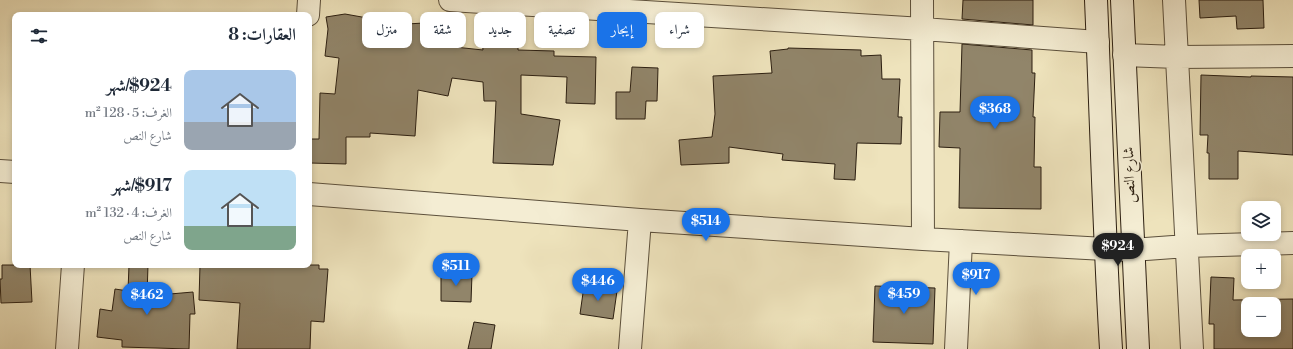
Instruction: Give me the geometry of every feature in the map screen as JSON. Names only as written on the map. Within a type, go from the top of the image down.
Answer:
[{"type":"street","points":[[308,12],[309,0]]},
{"type":"street","points":[[450,0],[923,29],[1098,42]]},
{"type":"street","points":[[922,0],[923,239]]},
{"type":"street","name":"شارع النص","points":[[1096,0],[1105,249],[1111,349]]},
{"type":"street","name":"شارع النص","points":[[1122,0],[1132,250],[1138,349]]},
{"type":"street","points":[[1174,0],[1192,349]]},
{"type":"street","points":[[1124,55],[1178,57],[1293,56]]},
{"type":"street","points":[[0,171],[12,172]]},
{"type":"street","points":[[312,194],[640,220],[923,239],[1105,249],[1132,250],[1187,246],[1293,243]]},
{"type":"street","points":[[630,349],[640,220]]},
{"type":"street","points":[[956,349],[961,241]]},
{"type":"street","points":[[67,349],[73,268]]},
{"type":"building","points":[[963,0],[1033,0],[1033,25],[962,19]]},
{"type":"building","points":[[1199,0],[1263,0],[1264,28],[1237,29],[1236,16],[1200,18]]},
{"type":"building","points":[[345,14],[362,17],[362,48],[412,48],[412,24],[420,23],[420,48],[464,48],[483,50],[483,48],[518,48],[518,50],[554,51],[554,56],[596,57],[595,104],[566,103],[567,77],[521,75],[521,114],[560,120],[553,165],[493,163],[496,101],[484,101],[483,82],[452,78],[448,96],[418,90],[415,136],[370,133],[370,137],[346,137],[346,164],[312,163],[312,139],[319,139],[320,93],[335,94],[339,58],[325,56],[328,29],[326,17]]},
{"type":"building","points":[[962,44],[1032,50],[1032,73],[1035,73],[1033,117],[1035,117],[1034,167],[1041,167],[1041,209],[959,208],[960,148],[939,147],[940,112],[960,112]]},
{"type":"building","points":[[788,48],[861,50],[861,56],[881,55],[882,79],[900,79],[898,117],[902,117],[901,144],[857,143],[855,180],[834,179],[835,164],[782,160],[783,154],[729,147],[729,163],[681,165],[679,140],[712,137],[715,114],[713,76],[772,73],[770,51]]},
{"type":"building","points":[[632,67],[658,68],[657,101],[646,101],[645,119],[616,119],[616,92],[630,92]]},
{"type":"building","points":[[1201,75],[1293,77],[1293,155],[1238,151],[1238,179],[1209,179],[1209,153],[1207,153],[1208,135],[1200,135]]},
{"type":"building","points":[[2,265],[12,265],[12,268],[30,268],[32,302],[1,303],[0,279],[2,279]]},
{"type":"building","points":[[312,265],[319,265],[319,269],[328,269],[324,322],[311,321],[310,349],[237,349],[240,303],[199,300],[200,268],[312,268]]},
{"type":"building","points":[[129,268],[148,268],[147,296],[193,292],[195,314],[190,314],[189,349],[122,347],[122,340],[97,337],[100,309],[112,311],[115,289],[128,291]]},
{"type":"building","points":[[441,273],[472,274],[471,302],[441,301]]},
{"type":"building","points":[[1211,277],[1234,278],[1233,300],[1241,300],[1241,337],[1281,337],[1281,299],[1293,299],[1293,349],[1214,349],[1214,324],[1209,324]]},
{"type":"building","points":[[584,286],[617,291],[613,319],[580,314]]},
{"type":"building","points":[[875,286],[935,288],[933,344],[873,342]]},
{"type":"building","points":[[474,322],[495,325],[491,349],[468,349]]}]
